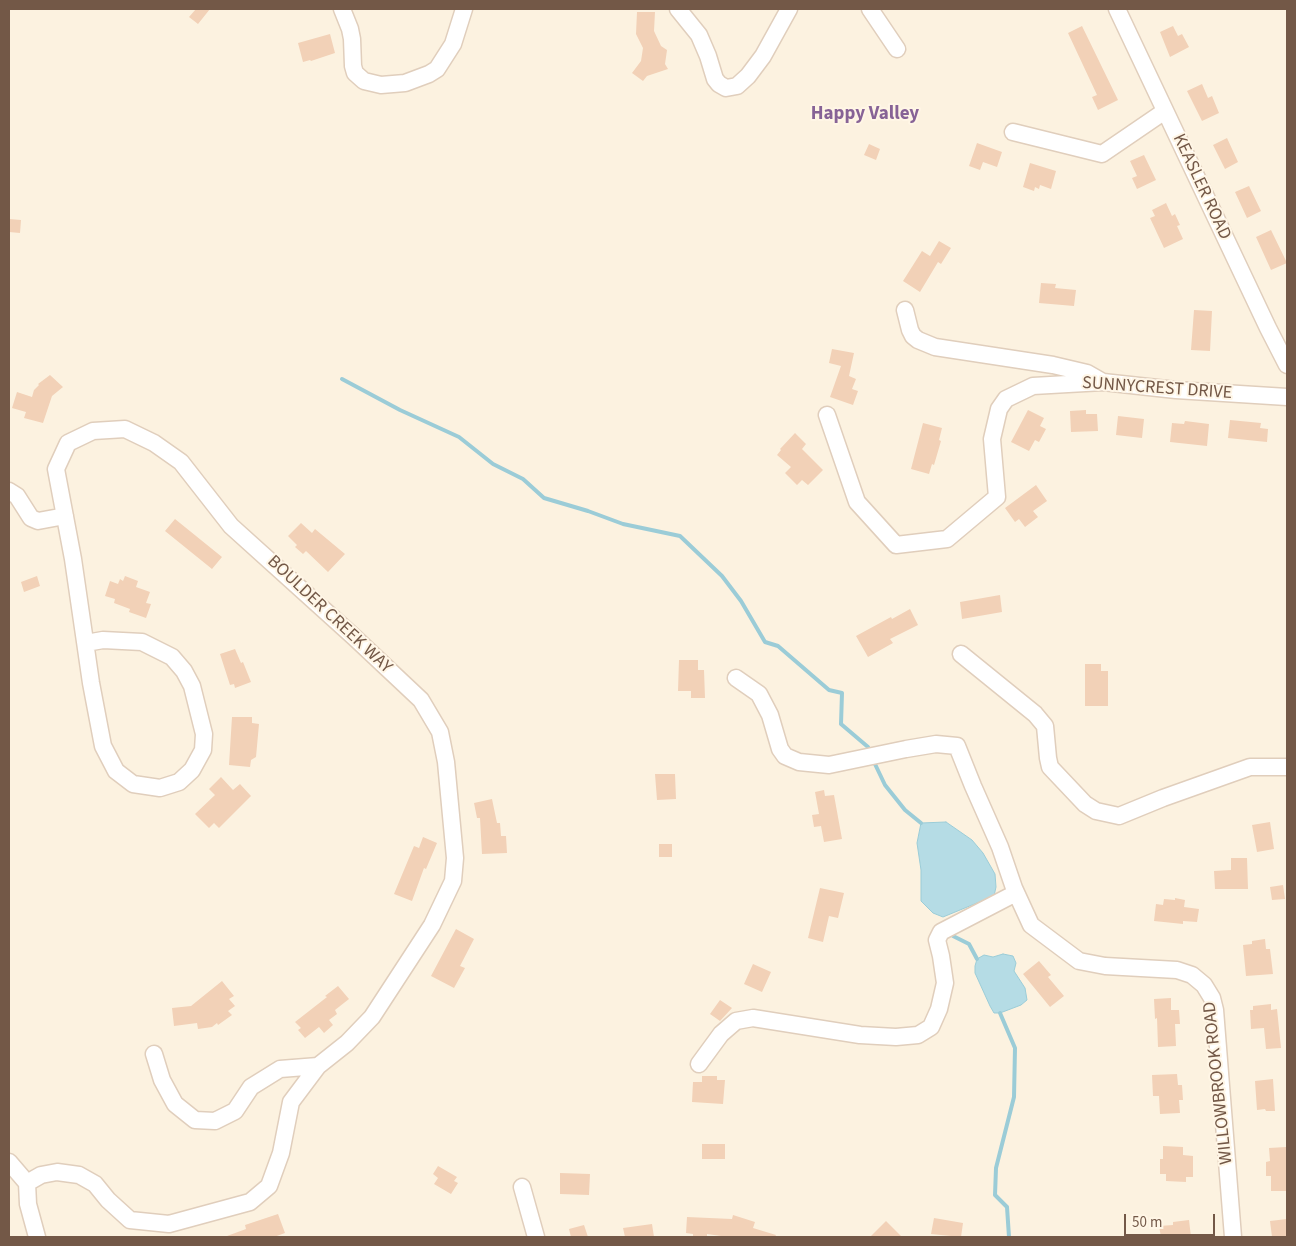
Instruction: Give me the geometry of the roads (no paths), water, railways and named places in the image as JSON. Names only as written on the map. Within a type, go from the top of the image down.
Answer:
[{"type":"street","points":[[342,9],[350,28],[355,73],[364,82],[381,85],[405,83],[429,74],[436,69],[453,44],[464,9]]},
{"type":"street","points":[[678,9],[699,36],[715,79],[726,88],[737,86],[748,76],[763,56],[789,9]]},
{"type":"street","points":[[870,9],[897,49]]},
{"type":"street","name":"KEASLER ROAD","points":[[1117,9],[1287,365]]},
{"type":"street","points":[[1013,132],[1102,154],[1165,111]]},
{"type":"street","points":[[905,310],[910,330],[918,340],[935,347],[1087,372],[1103,382]]},
{"type":"street","name":"SUNNYCREST DRIVE","points":[[827,415],[857,502],[896,545],[947,539],[996,497],[992,439],[999,409],[1006,399],[1033,386],[1103,382],[1176,390],[1287,397]]},
{"type":"street","name":"BOULDER CREEK WAY","points":[[27,1183],[41,1175],[57,1172],[80,1175],[95,1184],[108,1200],[130,1220],[169,1224],[250,1202],[269,1186],[281,1153],[291,1102],[318,1066],[347,1043],[372,1017],[432,925],[453,881],[455,858],[446,762],[440,732],[421,700],[231,526],[181,462],[154,442],[125,429],[93,431],[68,442],[56,469],[74,559],[91,683],[103,746],[116,772],[133,784],[160,788],[179,782],[192,770],[203,750],[204,734],[192,686],[184,671],[172,657],[142,642],[103,640],[86,643]]},
{"type":"street","points":[[9,491],[17,496],[31,518],[38,521],[65,516]]},
{"type":"street","points":[[961,654],[1035,714],[1045,726],[1050,767],[1085,804],[1096,811],[1119,816],[1250,767],[1287,768]]},
{"type":"street","name":"WILLOWBROOK ROAD","points":[[736,678],[759,694],[770,716],[780,749],[786,756],[799,762],[829,765],[936,744],[958,746],[973,786],[1000,847],[1016,893],[1032,925],[1074,958],[1096,965],[1168,969],[1184,972],[1199,980],[1209,992],[1215,1010],[1233,1237]]},
{"type":"street","points":[[699,1064],[721,1034],[736,1021],[752,1018],[860,1035],[896,1038],[918,1035],[931,1027],[939,1009],[945,983],[937,940],[941,932],[1016,893]]},
{"type":"street","points":[[154,1054],[162,1080],[175,1104],[196,1120],[215,1120],[234,1111],[251,1087],[280,1069],[318,1066]]},
{"type":"street","points":[[9,1162],[27,1183],[28,1204],[37,1237]]},
{"type":"street","points":[[522,1187],[536,1237]]},
{"type":"water","points":[[946,822],[972,840],[983,853],[995,874],[996,887],[994,896],[943,917],[933,913],[921,901],[921,870],[917,843],[921,823]]},
{"type":"water","points":[[1003,954],[1013,956],[1016,963],[1014,971],[1025,988],[1027,1000],[1021,1005],[1000,1013],[994,1013],[975,973],[975,966],[977,959],[984,955],[993,957]]},
{"type":"waterway","points":[[342,379],[400,410],[459,437],[493,464],[523,479],[544,498],[623,524],[680,536],[722,576],[741,601],[765,642],[778,646],[829,690],[842,693],[841,724],[868,747]]},
{"type":"waterway","points":[[874,762],[885,785],[905,810],[921,823]]},
{"type":"waterway","points":[[953,936],[969,944],[977,959]]},
{"type":"waterway","points":[[1000,1013],[1015,1048],[1014,1097],[996,1168],[995,1195],[1007,1207],[1009,1237]]},
{"type":"district","name":"Happy Valley","points":[[865,115]]}]
